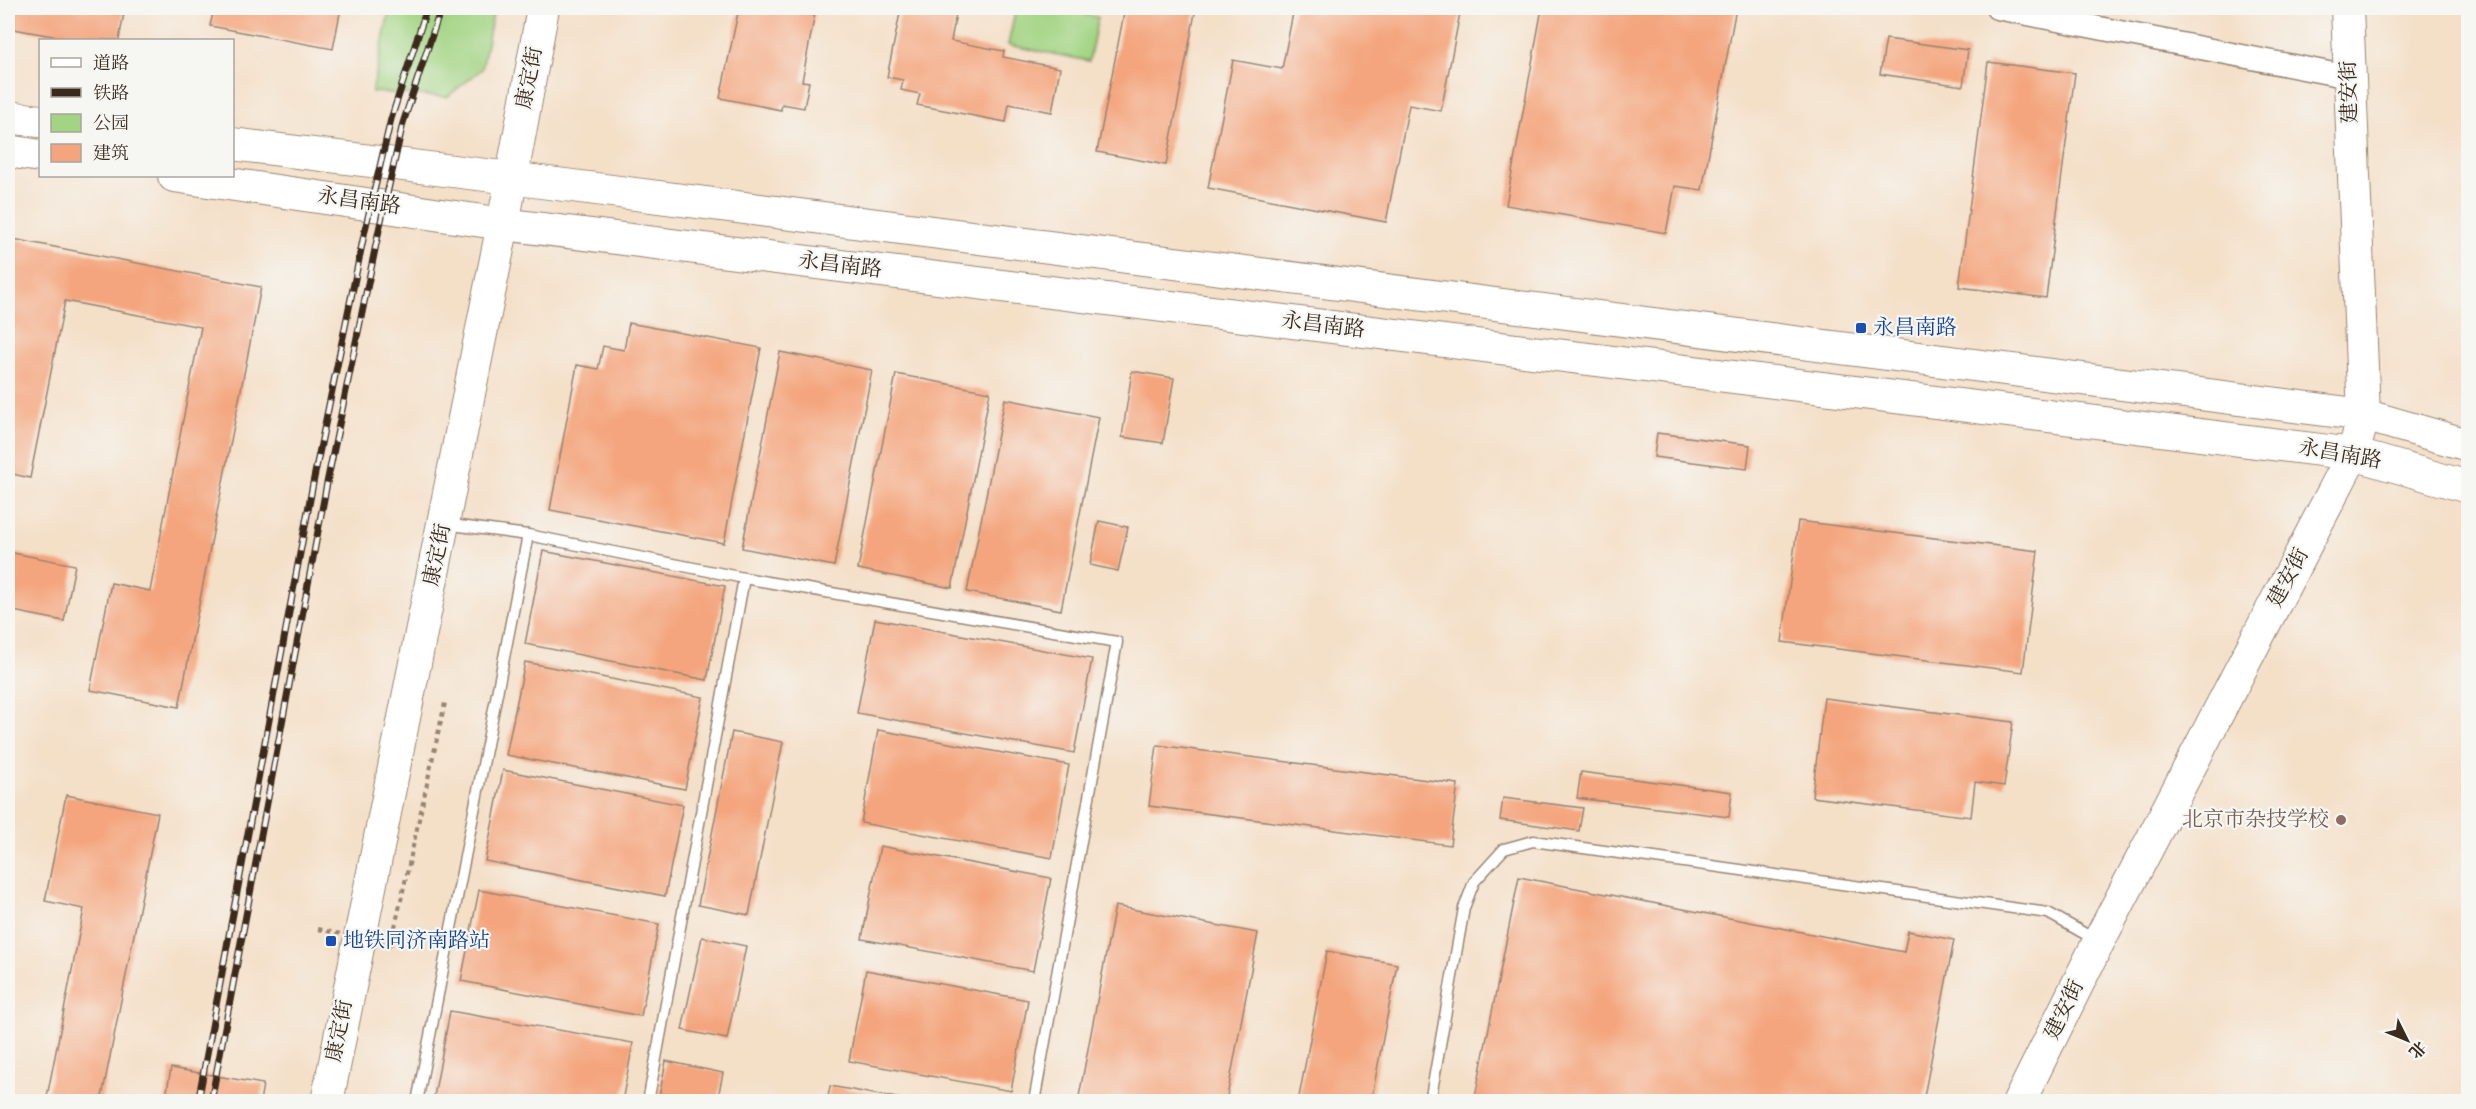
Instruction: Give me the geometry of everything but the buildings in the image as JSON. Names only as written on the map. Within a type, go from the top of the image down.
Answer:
[{"type":"street","name":"康定街","points":[[327,1101],[358,937],[444,524],[543,8]]},
{"type":"street","points":[[1997,8],[2349,77]]},
{"type":"street","name":"建安街","points":[[2019,1101],[2099,941],[2354,454],[2364,415],[2347,8]]},
{"type":"street","points":[[8,117],[39,121]]},
{"type":"street","name":"永昌南路","points":[[234,144],[2364,415],[2469,445]]},
{"type":"street","points":[[8,151],[39,156]]},
{"type":"street","name":"永昌南路","points":[[181,177],[503,224],[2354,454],[2469,487]]},
{"type":"lane","points":[[444,524],[528,535],[744,578],[1117,642],[1034,1101]]},
{"type":"lane","points":[[417,1101],[528,535]]},
{"type":"lane","points":[[648,1101],[744,578]]},
{"type":"lane","points":[[1430,1101],[1464,908],[1474,882],[1504,849],[1533,841],[2048,913],[2099,941]]},
{"type":"path","points":[[318,929],[391,945],[445,703]]},
{"type":"green space","points":[[390,8],[494,8],[482,69],[447,97],[372,92]]},
{"type":"green space","points":[[1016,8],[1050,8],[1098,17],[1089,61],[1008,45]]},
{"type":"railway","points":[[198,1102],[314,478],[365,230],[391,119],[427,8]]},
{"type":"railway","points":[[211,1102],[327,483],[379,230],[403,123],[441,8]]},
{"type":"place","name":"永昌南路","points":[[1861,328]]},
{"type":"place","name":"北京市杂技学校","points":[[2341,820]]},
{"type":"place","name":"地铁同济南路站","points":[[331,941]]}]
